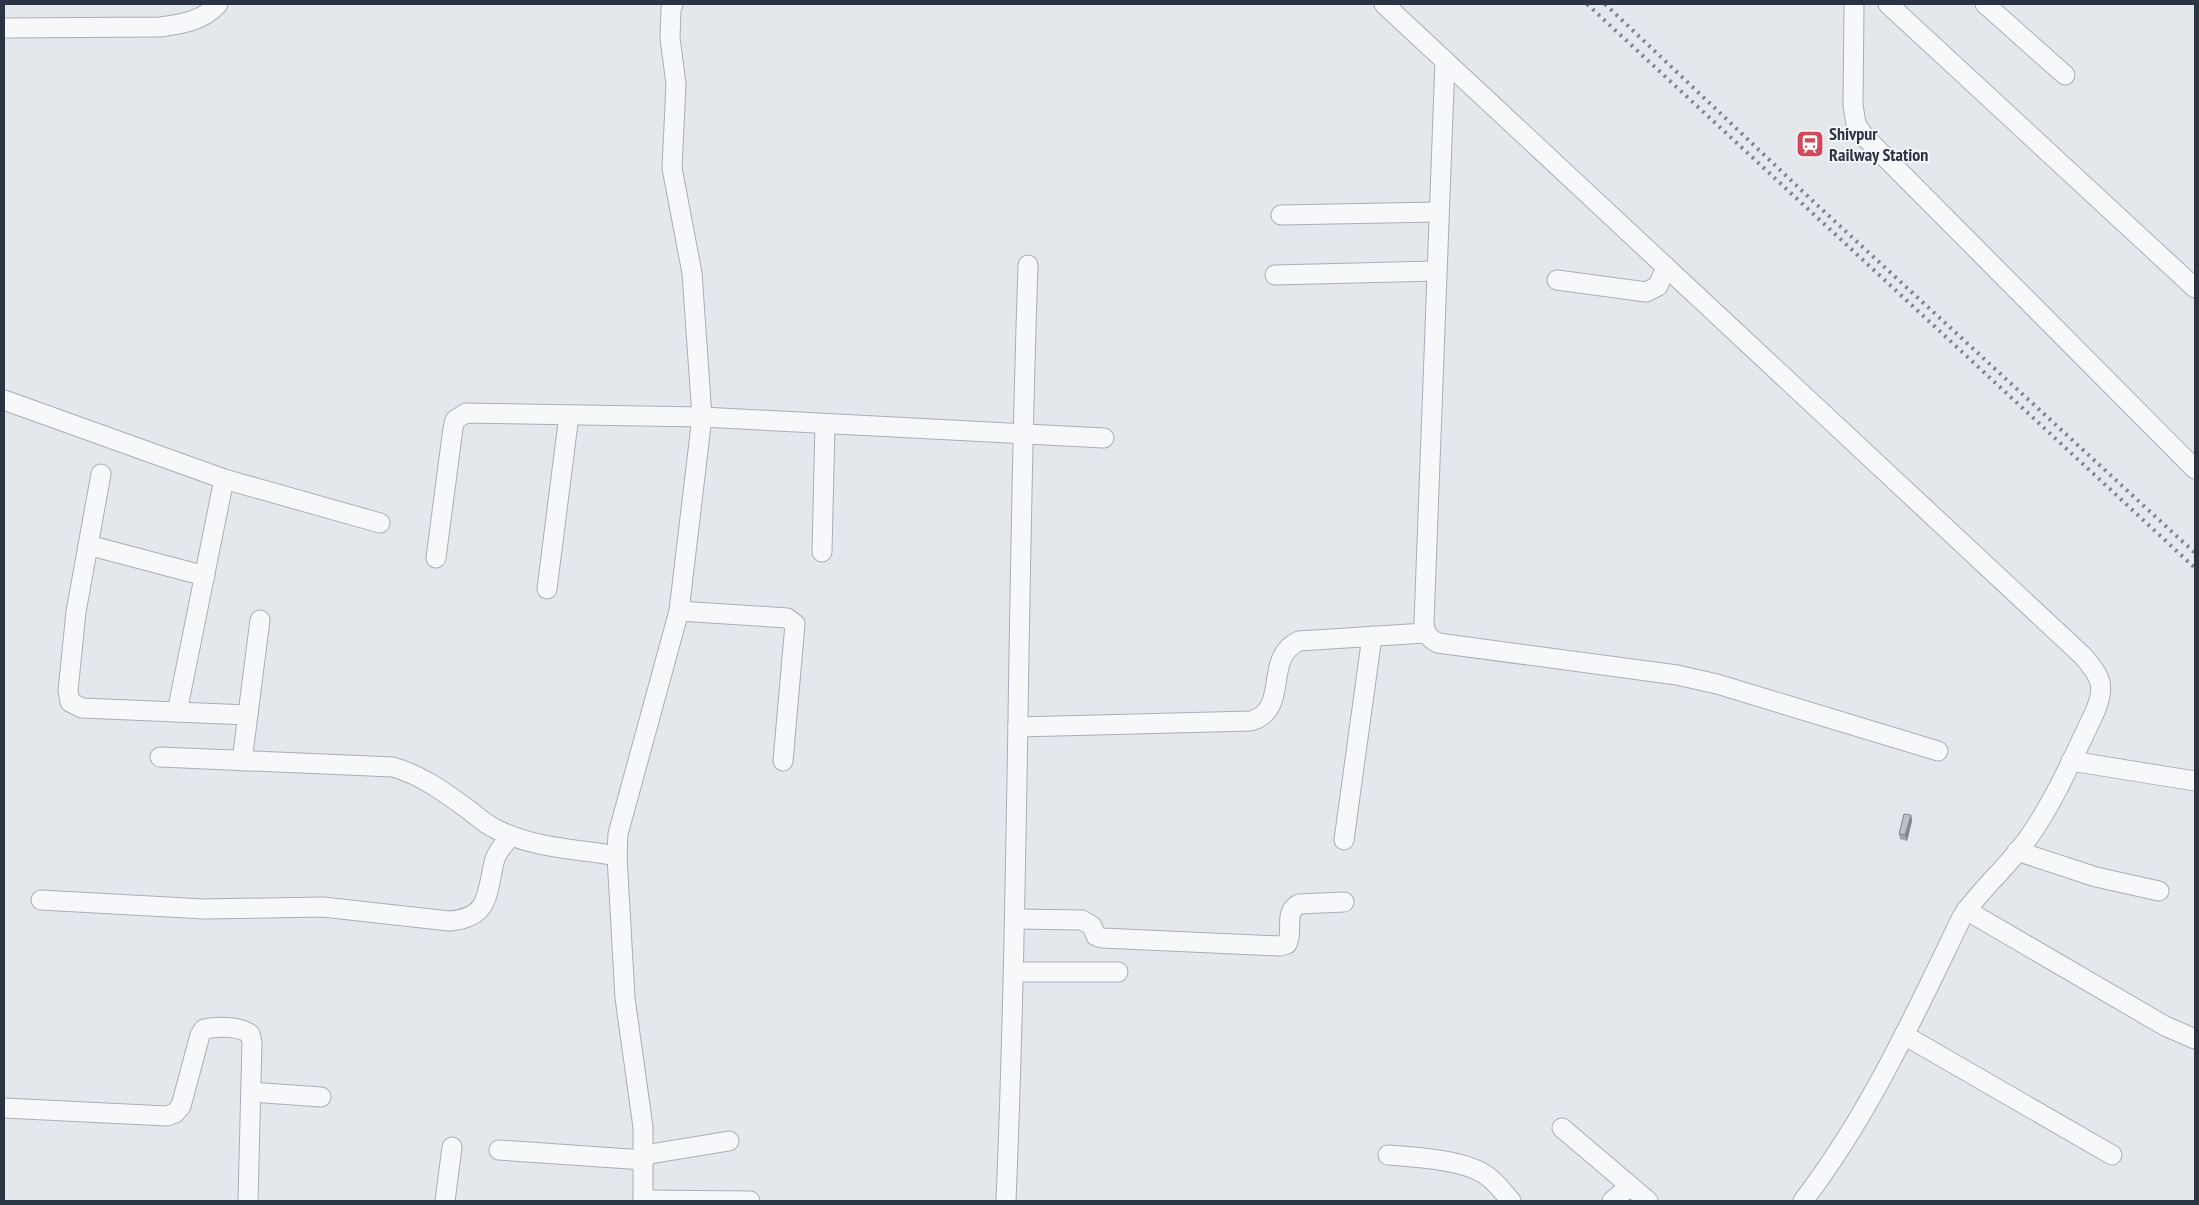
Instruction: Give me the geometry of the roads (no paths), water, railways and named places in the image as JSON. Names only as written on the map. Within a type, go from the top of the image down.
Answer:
[{"type":"street","points":[[4,28],[160,27],[181,24],[208,15],[218,4]]},
{"type":"street","points":[[673,4],[671,9],[670,38],[676,84],[672,168],[692,273],[702,417],[679,610],[618,834],[617,856],[625,998],[642,1118],[644,1158],[643,1201],[750,1201]]},
{"type":"street","points":[[1384,4],[2082,656],[2096,672],[2102,685],[2100,700],[2071,761],[2036,826],[2017,852],[1966,910],[1904,1035],[1846,1137],[1803,1201]]},
{"type":"street","points":[[1854,4],[1853,105],[1856,124],[1864,136],[2195,469]]},
{"type":"street","points":[[1888,4],[2195,288]]},
{"type":"street","points":[[1985,4],[2065,75]]},
{"type":"street","points":[[1445,61],[1438,212],[1425,632],[1430,639],[1438,643],[1676,675],[1717,684],[1938,752]]},
{"type":"street","points":[[1281,215],[1438,212]]},
{"type":"street","points":[[1006,1201],[1015,972],[1022,434],[1028,265]]},
{"type":"street","points":[[1557,280],[1646,292],[1658,286],[1666,267]]},
{"type":"street","points":[[1275,275],[1436,272]]},
{"type":"street","points":[[4,400],[224,479],[380,523]]},
{"type":"street","points":[[436,558],[455,420],[466,414],[702,417],[1104,438]]},
{"type":"street","points":[[547,589],[569,415]]},
{"type":"street","points":[[822,552],[825,424]]},
{"type":"street","points":[[101,474],[76,612],[68,691],[70,702],[82,708],[248,715]]},
{"type":"street","points":[[177,712],[224,479]]},
{"type":"street","points":[[88,544],[204,576]]},
{"type":"street","points":[[679,610],[787,618],[795,624],[783,761]]},
{"type":"street","points":[[242,761],[260,620]]},
{"type":"street","points":[[1018,726],[1251,721],[1263,717],[1270,707],[1282,654],[1289,646],[1299,641],[1425,632]]},
{"type":"street","points":[[1344,840],[1372,636]]},
{"type":"street","points":[[160,757],[393,767],[416,774],[435,785],[492,828],[511,836],[528,841],[617,856]]},
{"type":"street","points":[[2071,761],[2195,781]]},
{"type":"street","points":[[41,900],[204,909],[313,906],[461,920],[473,916],[482,908],[496,857],[511,836]]},
{"type":"street","points":[[2017,852],[2077,872],[2159,891]]},
{"type":"street","points":[[1015,919],[1082,920],[1092,926],[1096,936],[1102,938],[1280,946],[1287,944],[1290,939],[1290,913],[1293,907],[1299,904],[1344,902]]},
{"type":"street","points":[[1966,910],[2165,1026],[2195,1039]]},
{"type":"street","points":[[1015,972],[1118,972]]},
{"type":"street","points":[[4,1108],[158,1116],[175,1113],[181,1106],[200,1035],[204,1030],[211,1028],[244,1030],[250,1034],[252,1042],[248,1201]]},
{"type":"street","points":[[1904,1035],[2112,1155]]},
{"type":"street","points":[[251,1092],[321,1097]]},
{"type":"street","points":[[1562,1128],[1648,1201]]},
{"type":"street","points":[[499,1150],[644,1158],[730,1141]]},
{"type":"street","points":[[445,1201],[452,1147]]},
{"type":"street","points":[[1388,1154],[1428,1158],[1474,1169],[1487,1176],[1512,1201]]},
{"type":"street","points":[[1612,1201],[1630,1186]]},
{"type":"railway","points":[[1587,4],[2195,568]]},
{"type":"railway","points":[[1605,4],[1816,204],[2195,553]]},
{"type":"place","name":"Shivpur Railway Station","points":[[1810,144]]}]
